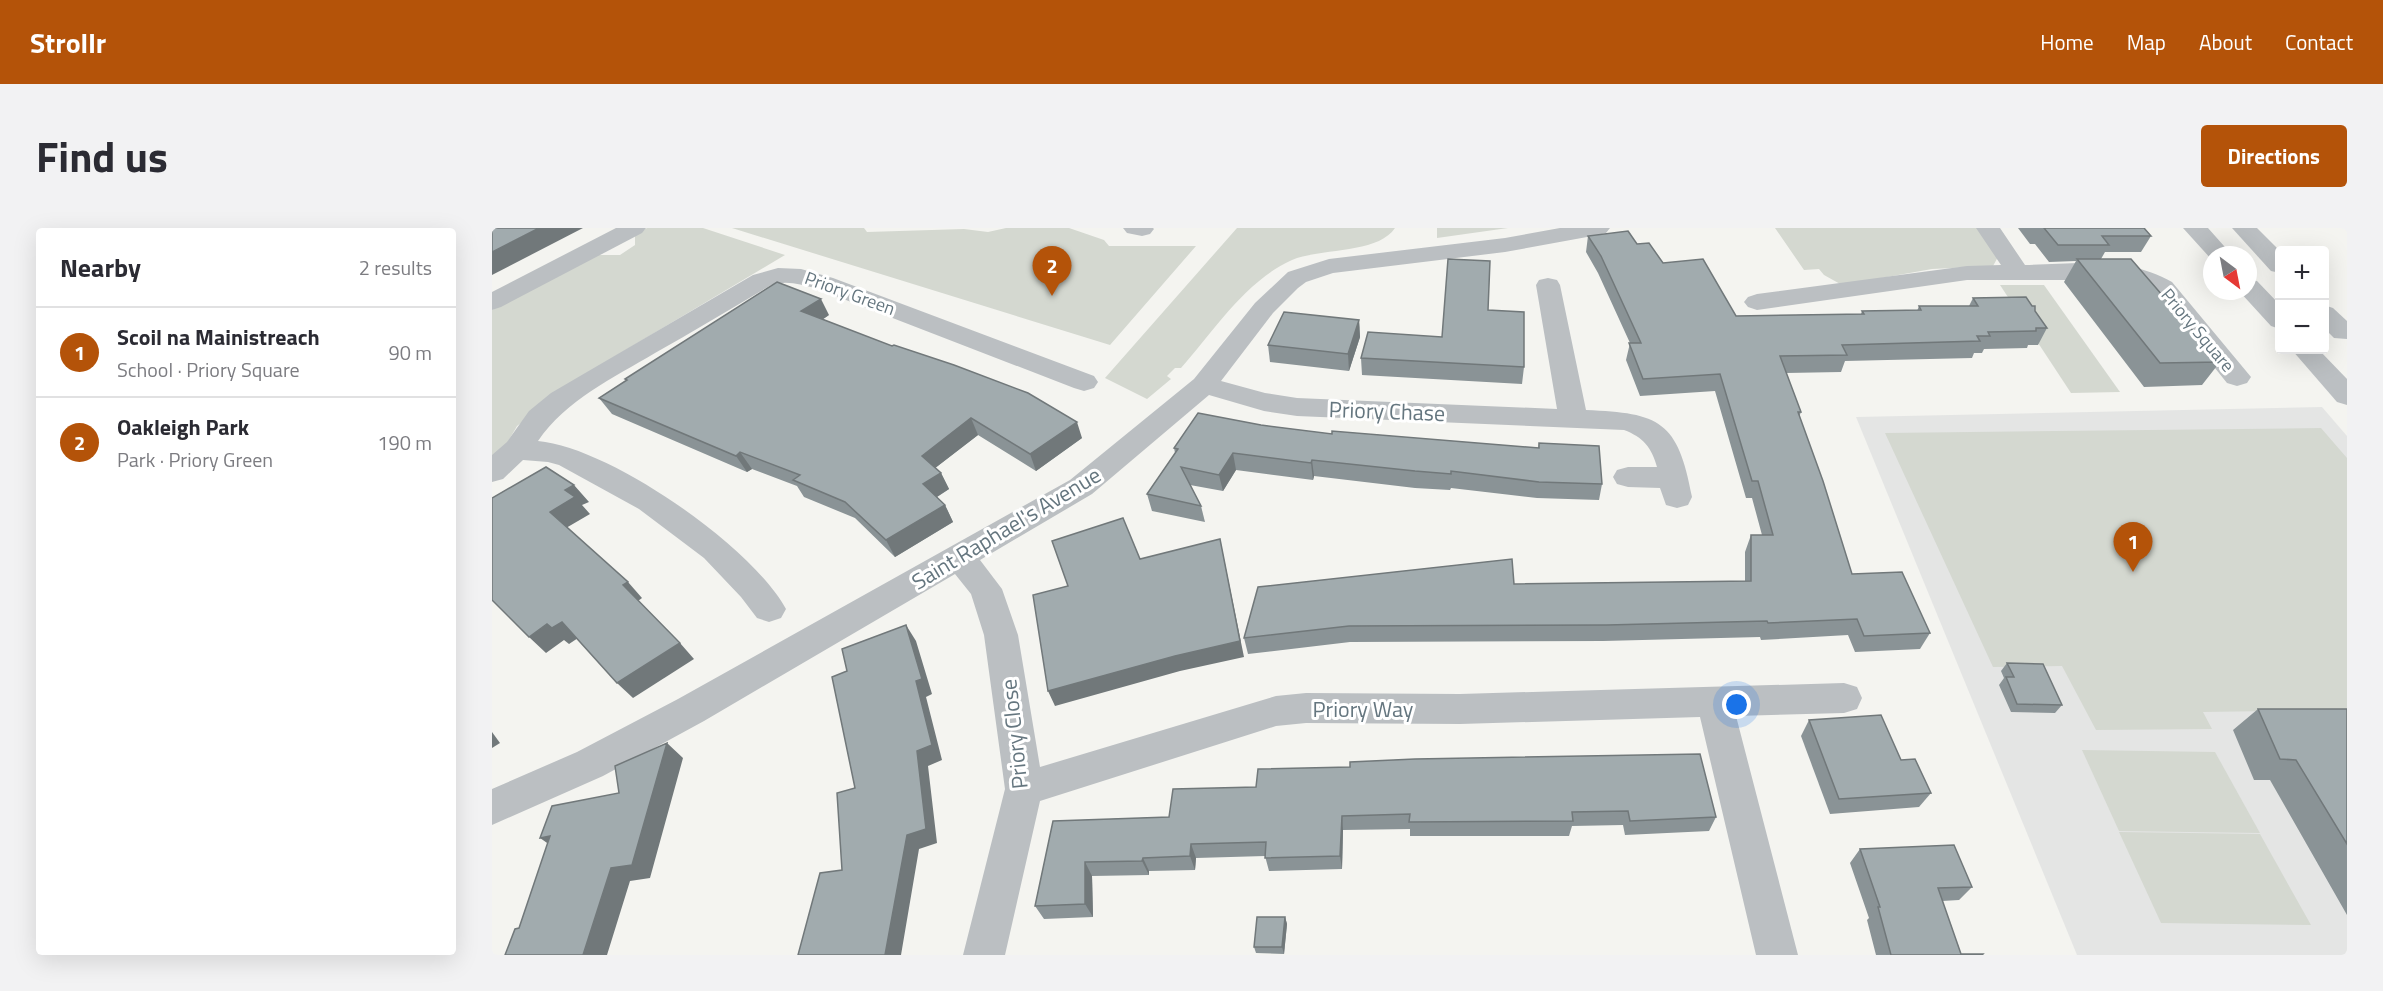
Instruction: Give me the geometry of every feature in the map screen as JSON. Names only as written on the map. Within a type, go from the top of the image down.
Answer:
[{"type":"street","points":[[492,302],[634,228]]},
{"type":"street","name":"Saint Raphael's Avenue","points":[[492,807],[537,789],[620,748],[960,558],[1081,487],[1204,385],[1264,308],[1297,277],[1329,266],[1422,246],[1505,245],[1598,228]]},
{"type":"street","points":[[1988,228],[2017,272]]},
{"type":"street","points":[[2195,228],[2212,246]]},
{"type":"street","points":[[2244,228],[2275,261]]},
{"type":"street","name":"Priory Square","points":[[1757,302],[1921,278],[2017,272],[2118,272],[2148,277],[2163,287],[2236,377]]},
{"type":"street","name":"Priory Green","points":[[492,472],[517,449],[539,418],[598,375],[762,280],[785,274],[796,274],[824,283],[1084,382]]},
{"type":"street","points":[[1799,274],[1817,295]]},
{"type":"street","points":[[1548,285],[1565,364],[1573,417]]},
{"type":"street","points":[[2257,296],[2275,316]]},
{"type":"street","points":[[2329,301],[2347,301]]},
{"type":"street","points":[[2329,317],[2343,332]]},
{"type":"street","points":[[2312,357],[2347,364]]},
{"type":"street","points":[[2312,357],[2347,396]]},
{"type":"street","name":"Priory Chase","points":[[1204,385],[1264,402],[1305,408],[1573,417],[1626,421],[1646,429],[1659,438],[1668,449],[1675,487],[1628,477]]},
{"type":"street","points":[[517,449],[556,453],[613,480],[662,510],[713,548],[754,588],[769,609]]},
{"type":"street","name":"Priory Close","points":[[960,558],[986,589],[1002,635],[1024,789],[984,955]]},
{"type":"street","name":"Priory Way","points":[[1024,789],[1237,721],[1276,711],[1306,708],[1460,710],[1844,698]]},
{"type":"street","points":[[1714,702],[1777,955]]},
{"type":"shaded area","points":[[647,228],[703,228],[785,255],[582,376],[517,426],[502,452],[492,458],[492,310],[597,255],[620,255],[635,245],[635,235]]},
{"type":"shaded area","points":[[732,228],[864,228],[867,232],[964,229],[988,232],[1006,228],[1069,228],[1104,240],[1109,246],[1196,246],[1110,345]]},
{"type":"shaded area","points":[[1237,228],[1395,228],[1376,242],[1304,256],[1275,269],[1231,308],[1181,368],[1175,368],[1167,376],[1171,379],[1147,399],[1105,378]]},
{"type":"shaded area","points":[[1437,228],[1508,228],[1437,238]]},
{"type":"shaded area","points":[[1775,228],[1979,228],[1998,257],[1993,266],[1932,269],[1842,285],[1824,275],[1819,269],[1804,270]]},
{"type":"shaded area","points":[[2000,285],[2044,285],[2120,392],[2071,393]]},
{"type":"shaded area","points":[[2322,407],[2347,436],[2347,955],[2077,955],[1856,417]]},
{"type":"shaded area","points":[[2321,428],[2347,458],[2347,710],[2203,712],[2212,729],[2096,730],[2062,666],[1993,667],[1885,433]]},
{"type":"shaded area","points":[[2082,750],[2215,752],[2260,833],[2119,831]]},
{"type":"shaded area","points":[[2119,832],[2260,834],[2311,925],[2161,923]]},
{"type":"building","points":[[492,228],[539,228],[492,252]]},
{"type":"building","points":[[2044,228],[2144,228],[2151,236],[2102,236],[2109,245],[2058,245]]},
{"type":"building","points":[[1628,231],[1637,244],[1649,243],[1663,263],[1703,259],[1736,316],[1864,314],[1862,311],[1921,310],[1919,306],[1978,306],[1973,298],[2026,297],[2032,306],[2035,306],[2035,311],[2047,328],[2036,328],[2036,331],[1988,332],[1990,336],[1977,336],[1980,341],[1842,345],[1847,355],[1780,356],[1801,412],[1798,412],[1823,481],[1852,574],[1902,572],[1930,633],[1864,636],[1857,619],[1768,623],[1767,621],[1607,625],[1349,626],[1244,638],[1258,587],[1512,559],[1514,584],[1751,581],[1751,535],[1773,535],[1758,481],[1752,481],[1720,374],[1643,379],[1629,343],[1641,343],[1601,256],[1588,236]]},
{"type":"building","points":[[1448,259],[1490,261],[1488,310],[1524,312],[1524,367],[1361,358],[1368,332],[1442,337]]},
{"type":"building","points":[[2077,259],[2131,259],[2220,362],[2160,363]]},
{"type":"building","points":[[777,282],[821,299],[801,311],[892,346],[954,365],[1028,393],[1077,422],[1030,454],[971,418],[922,456],[941,473],[923,484],[945,505],[886,540],[845,502],[793,480],[800,475],[740,452],[736,456],[599,398]]},
{"type":"building","points":[[1284,312],[1359,320],[1348,354],[1268,345]]},
{"type":"building","points":[[1198,413],[1261,425],[1332,434],[1332,431],[1539,448],[1539,443],[1599,446],[1602,484],[1539,482],[1451,471],[1451,474],[1312,460],[1311,463],[1233,453],[1219,475],[1181,467],[1201,506],[1147,494],[1178,449],[1174,448]]},
{"type":"building","points":[[546,467],[574,485],[565,490],[575,497],[550,512],[628,582],[623,585],[680,643],[617,683],[562,622],[552,628],[547,624],[529,637],[492,600],[492,498]]},
{"type":"building","points":[[1123,518],[1140,559],[1220,539],[1240,641],[1175,656],[1048,691],[1033,595],[1068,586],[1052,541]]},
{"type":"building","points":[[906,625],[922,679],[916,681],[932,745],[917,751],[926,829],[907,835],[885,955],[798,955],[820,873],[842,870],[837,793],[855,788],[832,677],[847,671],[842,649]]},
{"type":"building","points":[[2007,663],[2043,664],[2062,705],[2017,704],[2006,677],[2014,677]]},
{"type":"building","points":[[2258,709],[2347,709],[2347,844],[2296,760],[2280,759]]},
{"type":"building","points":[[1881,715],[1901,760],[1915,759],[1931,793],[1839,799],[1809,720]]},
{"type":"building","points":[[667,743],[632,865],[611,868],[583,955],[505,955],[515,929],[519,928],[550,836],[540,838],[552,806],[619,793],[615,766]]},
{"type":"building","points":[[1700,754],[1716,817],[1630,821],[1628,811],[1572,812],[1573,821],[1409,822],[1410,814],[1342,816],[1340,856],[1265,858],[1266,842],[1191,844],[1190,856],[1143,858],[1142,861],[1085,862],[1085,904],[1035,906],[1053,821],[1169,817],[1173,789],[1256,787],[1258,769],[1350,767],[1350,762],[1415,759]]},
{"type":"building","points":[[1954,845],[1972,887],[1938,888],[1961,954],[1983,954],[1891,955],[1878,907],[1880,907],[1860,849]]},
{"type":"building","points":[[1257,917],[1285,917],[1282,947],[1254,947]]},
{"type":"place","name":"Oakleigh Park","points":[[1052,296]]},
{"type":"place","name":"Scoil na Mainistreach","points":[[2133,572]]}]
